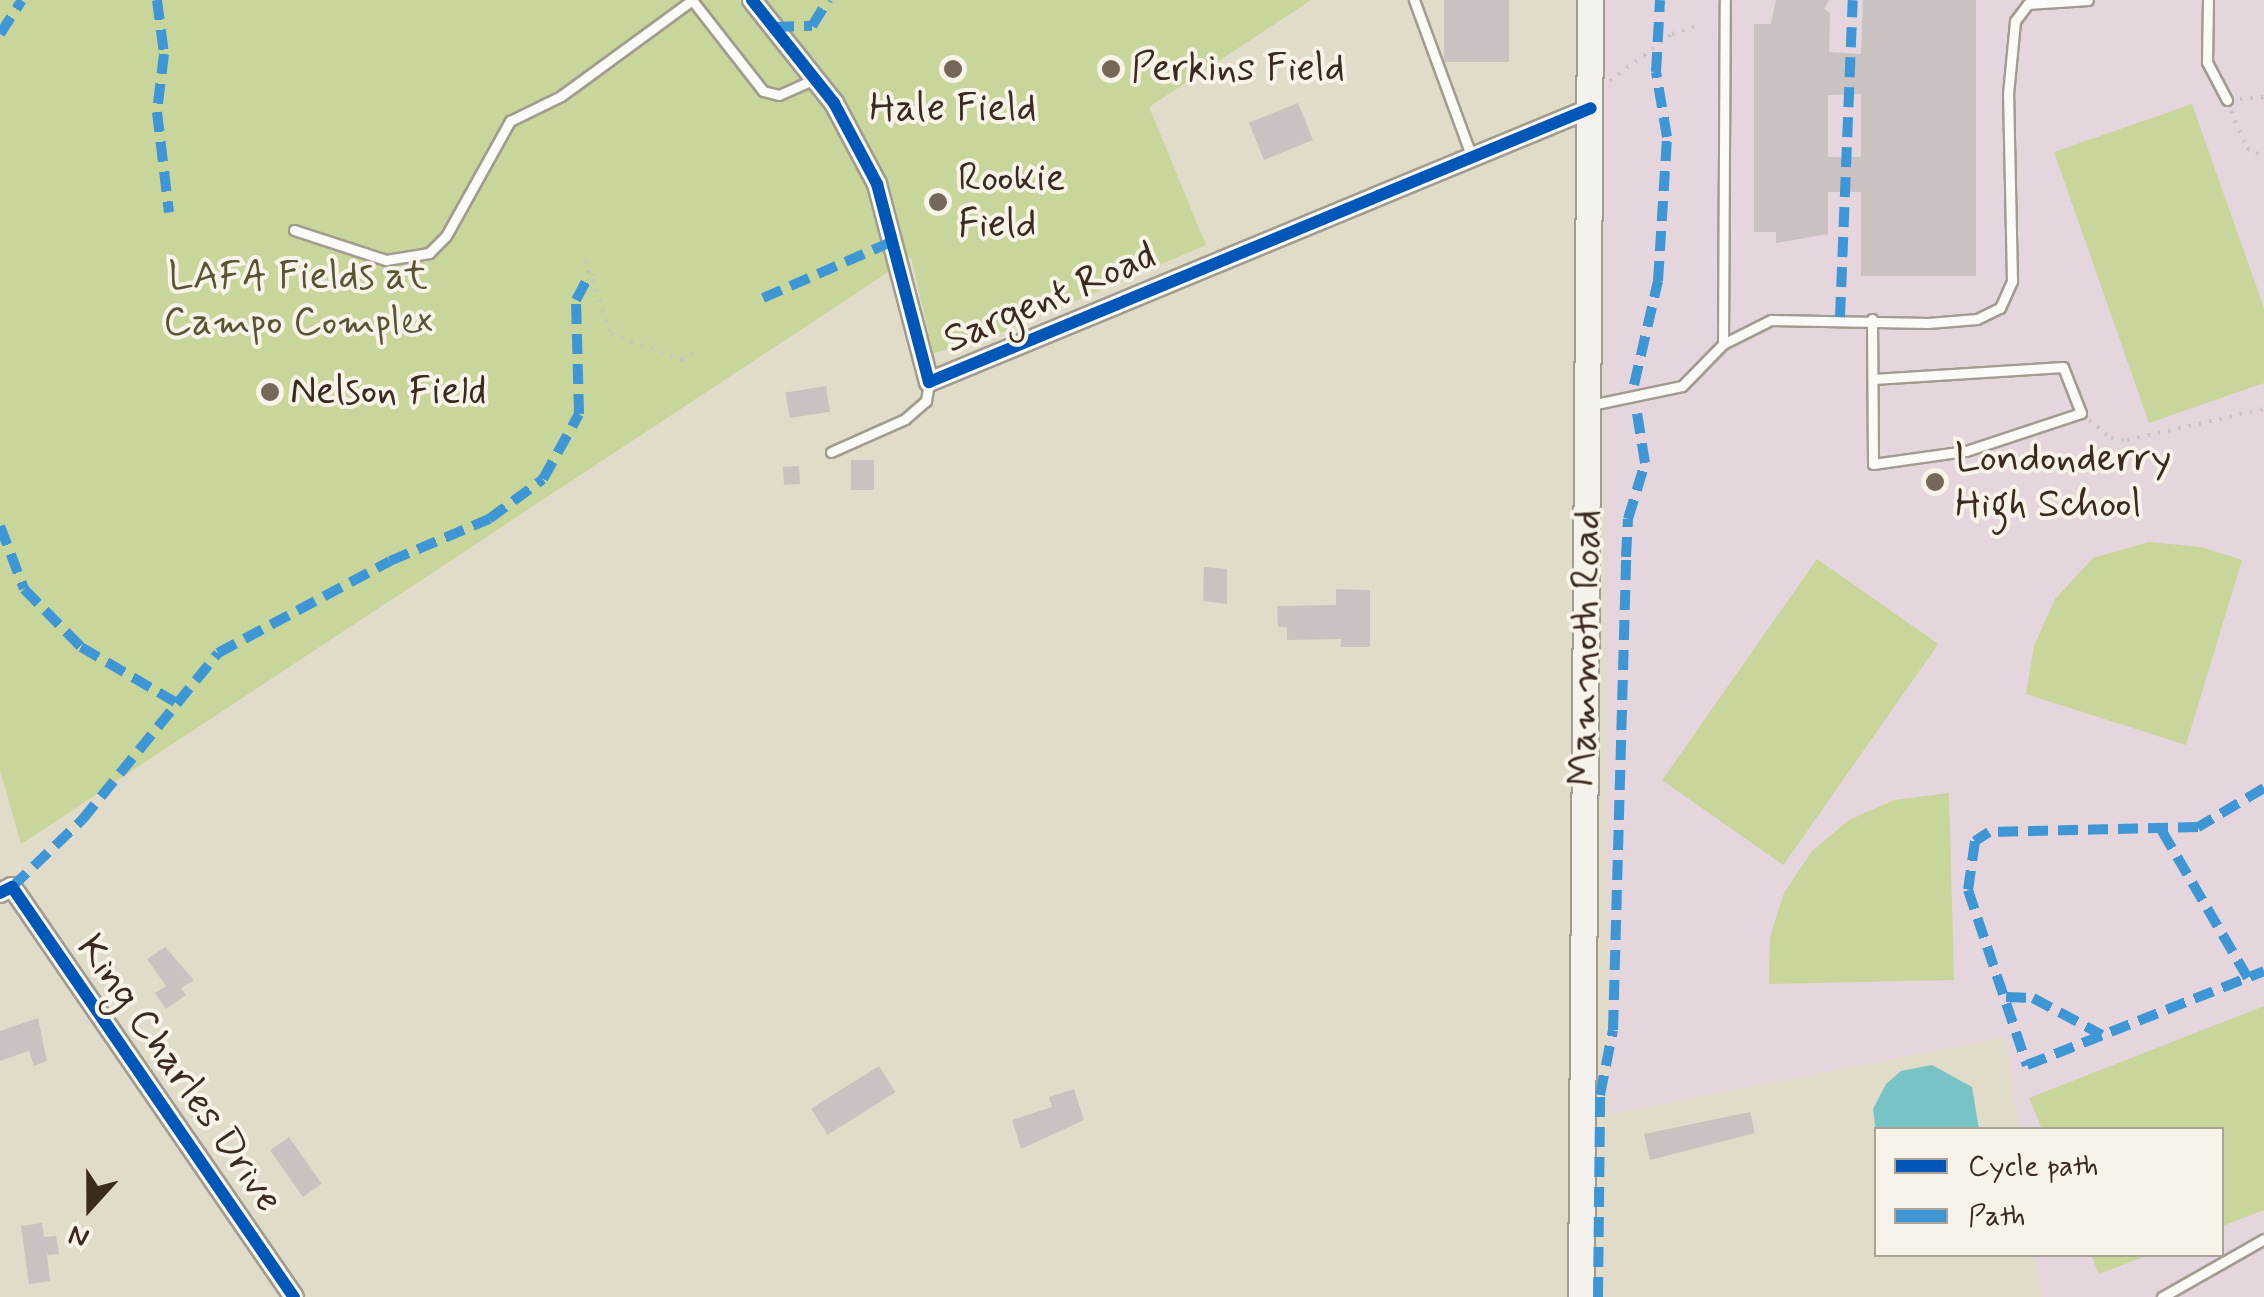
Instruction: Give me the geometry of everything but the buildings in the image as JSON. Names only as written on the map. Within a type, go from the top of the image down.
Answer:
[{"type":"main road","name":"Mammoth Road","points":[[1581,1297],[1590,0]]},
{"type":"street","name":"Sargent Road","points":[[752,0],[816,78],[877,184],[929,382],[1591,108]]},
{"type":"street","name":"King Charles Drive","points":[[6,890],[294,1297]]},
{"type":"lane","points":[[294,230],[386,260],[428,254],[446,236],[510,120],[561,96],[692,0],[764,92],[789,93],[816,78]]},
{"type":"lane","points":[[1414,0],[1470,155]]},
{"type":"lane","points":[[1723,344],[1724,0]]},
{"type":"lane","points":[[1588,405],[1682,386],[1723,344],[1771,320],[1977,318],[2006,302],[2012,281],[2008,94],[2015,21],[2028,4],[2088,0]]},
{"type":"lane","points":[[2208,0],[2207,62],[2227,100]]},
{"type":"lane","points":[[1872,319],[1872,464],[1966,452],[2081,412],[2063,367],[1874,379]]},
{"type":"lane","points":[[831,452],[905,419],[926,401],[929,382]]},
{"type":"lane","points":[[2162,1297],[2264,1239]]},
{"type":"path","points":[[1610,81],[1672,34],[1697,26]]},
{"type":"path","points":[[2264,97],[2227,100],[2246,148],[2264,157]]},
{"type":"path","points":[[585,260],[611,334],[682,360],[697,352]]},
{"type":"path","points":[[2081,412],[2111,438],[2127,440],[2264,409]]},
{"type":"shaded area","name":"Londonderry High School","points":[[1603,0],[2264,0],[2264,1297],[2042,1297],[2036,1257],[2224,1257],[2224,1127],[2019,1127],[2006,1037],[1609,1114]]},
{"type":"green space","name":"LAFA Fields at Campo Complex","points":[[0,0],[1311,0],[1149,107],[1206,245],[982,341],[933,353],[911,257],[21,844],[0,770]]},
{"type":"green space","points":[[2192,104],[2264,308],[2264,383],[2149,423],[2054,152]]},
{"type":"green space","points":[[2149,542],[2201,547],[2242,560],[2186,745],[2026,694],[2034,646],[2055,599],[2093,558]]},
{"type":"green space","points":[[1817,559],[1938,644],[1783,865],[1662,780]]},
{"type":"green space","points":[[1949,793],[1954,980],[1769,984],[1770,937],[1784,893],[1812,851],[1849,820],[1894,800]]},
{"type":"green space","points":[[2264,1006],[2264,1210],[2224,1225],[2224,1127],[2041,1127],[2029,1098]]},
{"type":"green space","points":[[2092,1257],[2144,1257],[2099,1274]]},
{"type":"water","points":[[1932,1065],[1972,1087],[1979,1127],[1875,1127],[1873,1109],[1886,1084],[1901,1071]]},
{"type":"marked path","points":[[0,34],[22,0]]},
{"type":"marked path","points":[[157,0],[164,54],[157,112],[169,212]]},
{"type":"marked path","points":[[774,27],[812,26],[828,0]]},
{"type":"marked path","points":[[1634,385],[1658,281],[1667,137],[1656,72],[1660,0]]},
{"type":"marked path","points":[[1840,317],[1853,0]]},
{"type":"marked path","points":[[763,298],[896,240]]},
{"type":"marked path","points":[[12,887],[82,820],[218,653],[390,561],[489,519],[543,479],[579,414],[576,300],[590,274]]},
{"type":"marked path","points":[[1598,1297],[1600,1095],[1613,1030],[1628,519],[1645,463],[1637,413]]},
{"type":"marked path","points":[[0,526],[24,589],[81,647],[175,702]]},
{"type":"marked path","points":[[2264,788],[2198,827],[1989,832],[1975,841],[1968,890],[2027,1065],[2264,971]]},
{"type":"marked path","points":[[2162,831],[2248,978]]},
{"type":"marked path","points":[[2006,997],[2033,998],[2102,1035]]},
{"type":"cycle path","points":[[752,0],[834,103],[877,184],[929,382],[1591,108]]},
{"type":"cycle path","points":[[0,893],[12,887],[294,1297]]},
{"type":"place","name":"Hale Field","points":[[953,69]]},
{"type":"place","name":"Perkins Field","points":[[1111,69]]},
{"type":"place","name":"Rookie Field","points":[[938,202]]},
{"type":"place","name":"Nelson Field","points":[[270,392]]},
{"type":"place","name":"Londonderry High School","points":[[1935,482]]}]
